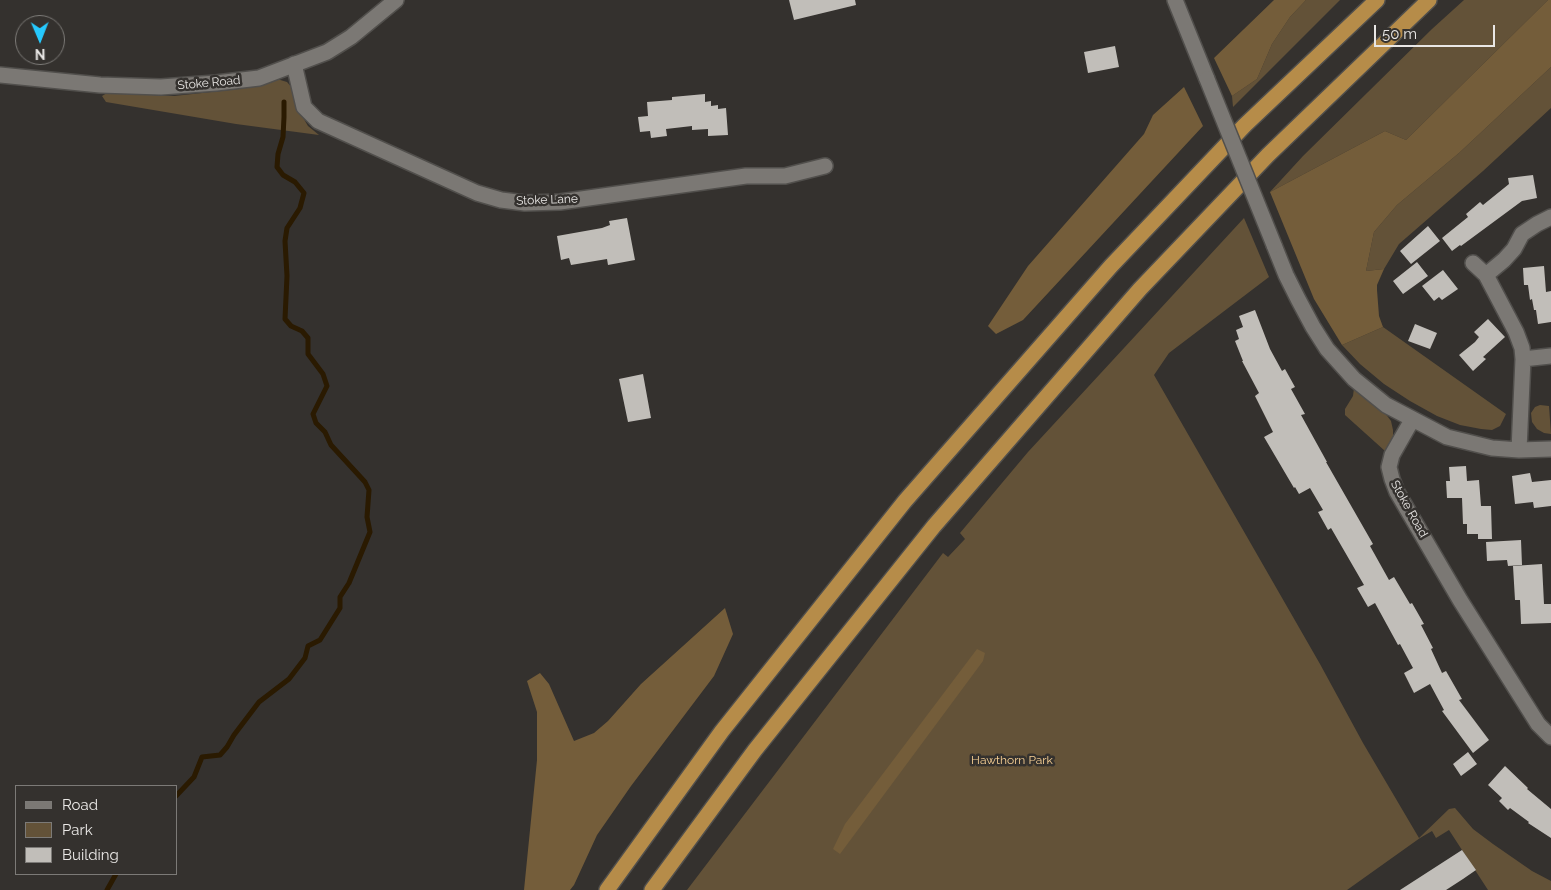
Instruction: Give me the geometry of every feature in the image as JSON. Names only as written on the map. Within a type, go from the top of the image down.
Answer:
[{"type":"highway","points":[[606,890],[722,731],[905,501],[1111,266],[1245,126],[1377,0]]},
{"type":"highway","points":[[652,890],[754,750],[934,526],[1133,296],[1268,155],[1429,0]]},
{"type":"street","name":"Stoke Road","points":[[0,75],[100,85],[161,87],[258,78],[327,52],[351,37],[396,0]]},
{"type":"street","points":[[1175,0],[1286,275],[1313,327],[1327,349],[1354,379],[1386,405],[1447,437],[1492,448],[1519,450],[1551,449]]},
{"type":"street","name":"Stoke Lane","points":[[294,64],[304,107],[318,121],[477,193],[501,200],[525,204],[560,202],[746,176],[785,176],[824,166]]},
{"type":"street","points":[[1486,275],[1514,249],[1522,234],[1551,217]]},
{"type":"street","points":[[1473,263],[1486,275],[1516,332],[1522,348],[1519,450]]},
{"type":"street","points":[[1523,359],[1551,356]]},
{"type":"street","name":"Stoke Road","points":[[1412,420],[1392,454],[1390,467],[1397,492],[1460,600],[1538,724],[1551,737]]},
{"type":"green space","points":[[1306,0],[1340,0],[1233,107],[1232,96],[1257,79],[1272,44],[1290,17]]},
{"type":"green space","points":[[1464,0],[1548,0],[1406,140],[1385,131],[1270,192],[1303,156]]},
{"type":"green space","points":[[1551,67],[1551,108],[1483,171],[1399,244],[1384,269],[1366,271],[1374,232],[1397,205],[1459,153]]},
{"type":"green space","points":[[277,79],[287,82],[294,90],[298,109],[308,126],[319,135],[236,124],[106,102],[102,96],[107,93],[174,96],[239,89]]},
{"type":"green space","name":"Hawthorn Park","points":[[1244,218],[1269,277],[1169,353],[1154,375],[1419,838],[1449,809],[1455,808],[1473,829],[1532,871],[1551,881],[1551,890],[1488,890],[1449,830],[1436,838],[1432,831],[1420,838],[1347,890],[687,890],[943,553],[948,557],[965,539],[960,533],[1028,452]]},
{"type":"green space","points":[[1383,327],[1506,414],[1500,426],[1492,430],[1481,429],[1460,425],[1437,416],[1384,384],[1360,364],[1342,345]]},
{"type":"green space","points":[[1354,388],[1385,413],[1391,421],[1393,436],[1385,451],[1345,415],[1345,409],[1353,396]]},
{"type":"green space","points":[[1540,405],[1549,406],[1551,434],[1537,429],[1532,422],[1531,413],[1535,407]]},
{"type":"shaded area","points":[[1274,0],[1306,0],[1290,17],[1272,44],[1257,79],[1232,96],[1214,58]]},
{"type":"shaded area","points":[[1548,0],[1551,0],[1551,67],[1459,153],[1397,205],[1374,232],[1366,271],[1384,269],[1377,285],[1379,316],[1383,327],[1342,345],[1314,299],[1270,192],[1385,131],[1406,140]]},
{"type":"shaded area","points":[[1184,87],[1203,126],[1023,320],[996,334],[988,326],[1028,266],[1144,134],[1153,115]]},
{"type":"shaded area","points":[[725,608],[733,634],[714,676],[631,786],[597,835],[574,885],[570,890],[524,890],[537,760],[537,712],[527,681],[540,673],[549,684],[574,741],[594,733],[608,721],[641,684]]},
{"type":"shaded area","points":[[977,649],[985,653],[983,661],[840,854],[833,849],[845,824]]},
{"type":"building","points":[[789,0],[855,0],[856,5],[794,20]]},
{"type":"building","points":[[1115,46],[1119,67],[1088,73],[1084,52]]},
{"type":"building","points":[[705,94],[705,102],[711,101],[711,106],[718,105],[718,109],[726,108],[728,135],[708,136],[708,129],[692,130],[692,126],[666,129],[667,136],[651,138],[650,131],[640,132],[638,117],[648,116],[647,102],[672,100],[672,97]]},
{"type":"building","points":[[1533,175],[1537,198],[1522,201],[1452,251],[1442,238],[1468,217],[1466,214],[1480,202],[1483,205],[1509,184],[1508,178]]},
{"type":"building","points":[[627,218],[635,260],[608,265],[607,259],[571,265],[569,258],[561,260],[557,236],[602,228],[610,225],[609,221]]},
{"type":"building","points":[[1428,226],[1440,241],[1411,264],[1400,251]]},
{"type":"building","points":[[1417,262],[1428,276],[1403,294],[1393,281]]},
{"type":"building","points":[[1544,266],[1546,292],[1551,291],[1551,322],[1538,324],[1536,310],[1534,310],[1532,299],[1530,300],[1528,285],[1524,285],[1523,268]]},
{"type":"building","points":[[1443,270],[1458,289],[1442,300],[1439,297],[1434,301],[1422,286]]},
{"type":"building","points":[[1255,310],[1270,349],[1282,371],[1285,369],[1295,387],[1291,389],[1305,414],[1301,415],[1373,544],[1370,546],[1389,580],[1394,577],[1410,604],[1412,603],[1424,624],[1421,625],[1433,648],[1431,649],[1442,673],[1446,671],[1462,699],[1459,700],[1489,740],[1473,753],[1442,711],[1444,710],[1430,684],[1414,693],[1404,673],[1413,668],[1375,603],[1368,607],[1357,588],[1364,585],[1331,528],[1328,530],[1318,512],[1323,510],[1310,488],[1299,494],[1294,488],[1264,437],[1273,432],[1255,396],[1259,393],[1242,361],[1235,341],[1239,339],[1236,330],[1243,327],[1239,316]]},
{"type":"building","points":[[1488,319],[1505,337],[1483,357],[1486,359],[1473,371],[1459,355],[1475,342],[1479,337],[1474,332]]},
{"type":"building","points":[[1415,324],[1437,333],[1430,349],[1408,341]]},
{"type":"building","points":[[643,374],[651,418],[628,422],[619,379]]},
{"type":"building","points":[[1466,466],[1467,481],[1479,480],[1481,506],[1491,506],[1492,539],[1478,539],[1478,534],[1467,534],[1467,524],[1463,524],[1462,498],[1447,498],[1446,481],[1450,481],[1449,467]]},
{"type":"building","points":[[1530,473],[1532,482],[1551,480],[1551,506],[1534,508],[1533,502],[1515,504],[1512,476]]},
{"type":"building","points":[[1521,540],[1522,565],[1508,566],[1507,560],[1487,561],[1486,542]]},
{"type":"building","points":[[1542,564],[1544,604],[1551,604],[1551,623],[1521,624],[1520,600],[1515,600],[1513,566]]},
{"type":"building","points":[[1468,752],[1477,764],[1461,776],[1453,764]]},
{"type":"building","points":[[1505,766],[1527,789],[1551,809],[1551,838],[1510,808],[1508,810],[1499,801],[1502,798],[1488,785]]},
{"type":"building","points":[[1462,850],[1476,870],[1446,890],[1400,890]]},
{"type":"waterway","points":[[178,794],[194,777],[202,757],[220,755],[259,702],[289,679],[305,658],[308,646],[320,640],[340,608],[340,597],[349,583],[370,532],[367,517],[369,490],[365,482],[331,445],[325,432],[316,423],[313,414],[327,386],[323,374],[308,354],[308,338],[302,331],[291,326],[285,319],[287,276],[285,241],[287,228],[300,208],[304,193],[295,182],[283,175],[277,167],[278,154],[283,137],[284,102]]},
{"type":"waterway","points":[[107,890],[115,875]]}]
